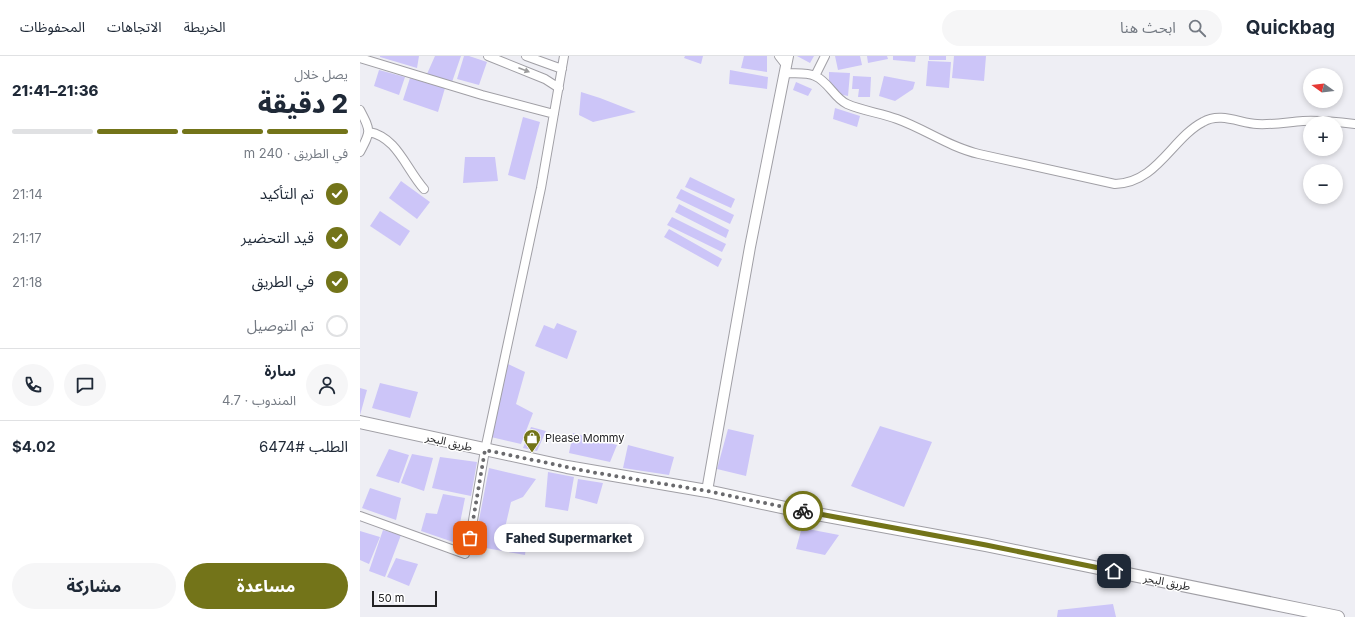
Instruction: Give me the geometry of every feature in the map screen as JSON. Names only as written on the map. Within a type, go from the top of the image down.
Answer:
[{"type":"main road","name":"طريق البحر","points":[[360,423],[582,470],[707,491],[795,510],[1087,565],[1338,617]]},
{"type":"street","points":[[488,56],[540,77],[559,88]]},
{"type":"street","points":[[526,56],[562,69]]},
{"type":"street","points":[[360,516],[465,554],[470,538],[485,450],[533,225],[564,56]]},
{"type":"street","points":[[779,56],[786,65],[815,76],[823,81],[837,97],[848,105],[898,119],[960,149],[1115,184],[1127,183],[1146,173],[1166,157],[1192,130],[1204,121],[1210,119],[1225,118],[1257,124],[1311,120],[1355,124]]},
{"type":"street","points":[[815,76],[825,56]]},
{"type":"street","points":[[360,58],[482,95],[554,114]]},
{"type":"street","points":[[707,491],[746,268],[786,65]]},
{"type":"street","points":[[360,110],[368,124],[369,132],[360,152]]},
{"type":"street","points":[[369,132],[377,134],[388,140],[424,189]]},
{"type":"building","points":[[380,56],[419,56],[417,68]]},
{"type":"building","points":[[435,56],[461,56],[452,82],[427,74]]},
{"type":"building","points":[[464,56],[469,56],[487,62],[479,85],[457,79]]},
{"type":"building","points":[[685,56],[703,56],[701,64],[684,58]]},
{"type":"building","points":[[744,56],[767,56],[767,72],[741,68]]},
{"type":"building","points":[[797,56],[814,56],[810,63]]},
{"type":"building","points":[[835,56],[860,56],[862,65],[838,70]]},
{"type":"building","points":[[867,56],[887,56],[888,59],[868,63]]},
{"type":"building","points":[[893,56],[916,56],[915,62],[893,60]]},
{"type":"building","points":[[929,56],[946,56],[946,60],[929,60]]},
{"type":"building","points":[[954,56],[986,56],[984,81],[952,78]]},
{"type":"building","points":[[928,61],[951,62],[949,88],[926,86]]},
{"type":"building","points":[[379,70],[405,77],[399,95],[374,86]]},
{"type":"building","points":[[730,70],[768,77],[767,89],[729,84]]},
{"type":"building","points":[[829,72],[850,73],[848,96],[838,94],[829,83]]},
{"type":"building","points":[[853,76],[871,77],[870,97],[858,97],[859,89],[852,89]]},
{"type":"building","points":[[884,76],[915,82],[913,89],[895,101],[879,96]]},
{"type":"building","points":[[410,78],[445,88],[438,112],[403,100]]},
{"type":"building","points":[[796,82],[812,89],[808,96],[793,90]]},
{"type":"building","points":[[581,92],[636,112],[593,122],[579,115]]},
{"type":"building","points":[[835,108],[860,116],[857,127],[833,119]]},
{"type":"building","points":[[523,117],[540,122],[525,180],[508,175]]},
{"type":"building","points":[[465,157],[495,157],[498,181],[463,183]]},
{"type":"building","points":[[690,177],[735,199],[731,208],[685,187]]},
{"type":"building","points":[[401,181],[430,202],[417,219],[389,198]]},
{"type":"building","points":[[681,189],[734,215],[730,224],[676,198]]},
{"type":"building","points":[[679,204],[729,230],[726,238],[675,212]]},
{"type":"building","points":[[380,211],[410,231],[400,246],[370,226]]},
{"type":"building","points":[[672,217],[726,244],[722,252],[667,225]]},
{"type":"building","points":[[669,229],[722,259],[718,267],[664,237]]},
{"type":"building","points":[[557,323],[577,331],[567,359],[535,346],[544,325],[554,329]]},
{"type":"building","points":[[508,364],[525,372],[516,404],[533,413],[521,444],[491,437]]},
{"type":"building","points":[[380,383],[418,392],[410,418],[372,408]]},
{"type":"building","points":[[360,388],[367,390],[360,415]]},
{"type":"building","points":[[880,426],[932,442],[904,507],[851,486]]},
{"type":"building","points":[[531,427],[546,431],[537,451],[523,448]]},
{"type":"building","points":[[728,429],[754,435],[746,476],[717,469]]},
{"type":"building","points":[[573,433],[617,445],[610,462],[569,453]]},
{"type":"building","points":[[628,445],[674,457],[669,475],[623,468]]},
{"type":"building","points":[[389,449],[409,455],[399,483],[376,476]]},
{"type":"building","points":[[412,454],[433,458],[424,491],[401,483]]},
{"type":"building","points":[[440,457],[477,462],[471,496],[432,488]]},
{"type":"building","points":[[489,468],[536,479],[523,497],[511,502],[504,532],[527,537],[525,555],[474,546]]},
{"type":"building","points":[[548,472],[574,477],[568,511],[545,507]]},
{"type":"building","points":[[578,479],[603,483],[597,504],[575,498]]},
{"type":"building","points":[[370,488],[401,498],[396,520],[362,508]]},
{"type":"building","points":[[443,494],[465,498],[456,543],[421,531],[426,513],[437,514]]},
{"type":"building","points":[[802,527],[839,535],[825,555],[796,549]]},
{"type":"building","points":[[383,530],[401,535],[385,577],[369,571]]},
{"type":"building","points":[[360,531],[380,537],[369,564],[360,560]]},
{"type":"building","points":[[396,558],[418,564],[409,586],[387,577]]},
{"type":"building","points":[[1113,604],[1116,617],[1057,617],[1058,610]]},
{"type":"way so far","points":[[470,538],[485,450],[591,472],[707,491],[803,511]]},
{"type":"place","name":"Please Mommy","points":[[532,453]]},
{"type":"place","name":"Fahed Supermarket","points":[[470,538]]},
{"type":"route","points":[[803,511],[986,545],[1114,571]]}]
